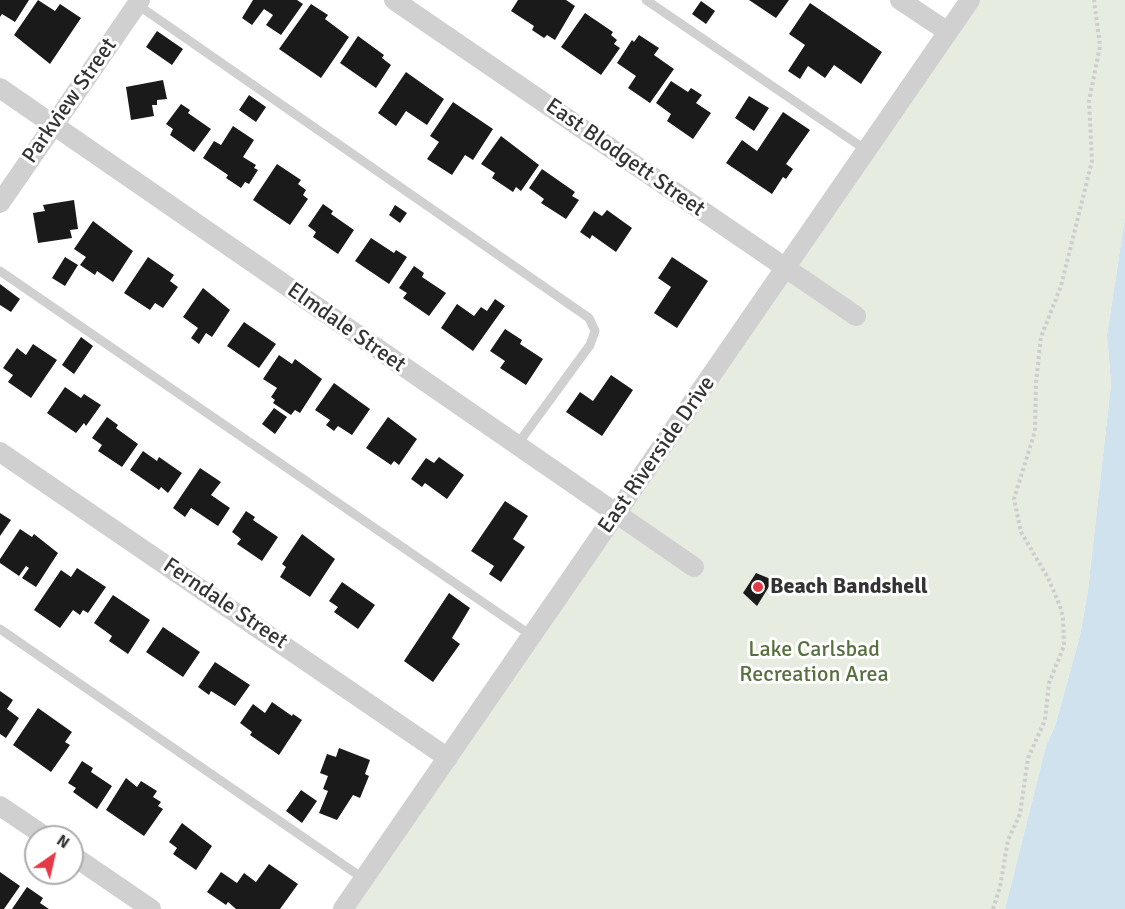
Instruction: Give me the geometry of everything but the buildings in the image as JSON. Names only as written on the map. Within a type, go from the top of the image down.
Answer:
[{"type":"street","name":"East Blodgett Street","points":[[394,0],[856,316]]},
{"type":"street","points":[[900,0],[948,32]]},
{"type":"street","name":"East Riverside Drive","points":[[343,909],[970,0]]},
{"type":"street","name":"Parkview Street","points":[[0,203],[136,2]]},
{"type":"street","name":"Elmdale Street","points":[[0,88],[694,567]]},
{"type":"street","name":"Ferndale Street","points":[[0,452],[448,758]]},
{"type":"street","points":[[0,806],[28,825]]},
{"type":"street","points":[[84,863],[151,909]]},
{"type":"lane","points":[[646,0],[867,150]]},
{"type":"lane","points":[[136,2],[589,318],[595,330],[590,345],[516,446]]},
{"type":"lane","points":[[0,271],[532,636]]},
{"type":"lane","points":[[0,629],[364,879]]},
{"type":"path","points":[[993,909],[1000,887],[1008,840],[1020,814],[1028,758],[1045,720],[1049,683],[1064,646],[1060,606],[1048,578],[1021,532],[1014,499],[1035,431],[1036,382],[1041,337],[1061,286],[1092,161],[1089,101],[1100,46],[1094,0]]},
{"type":"green space","name":"Lake Carlsbad Recreation Area","points":[[970,0],[1125,0],[1125,217],[1107,335],[1111,384],[1088,590],[1080,636],[1055,726],[1046,746],[1005,909],[343,909]]},
{"type":"water","points":[[1125,217],[1125,909],[1005,909],[1046,746],[1055,726],[1080,636],[1088,590],[1111,384],[1107,335]]},
{"type":"place","name":"Beach Bandshell","points":[[758,587]]}]
